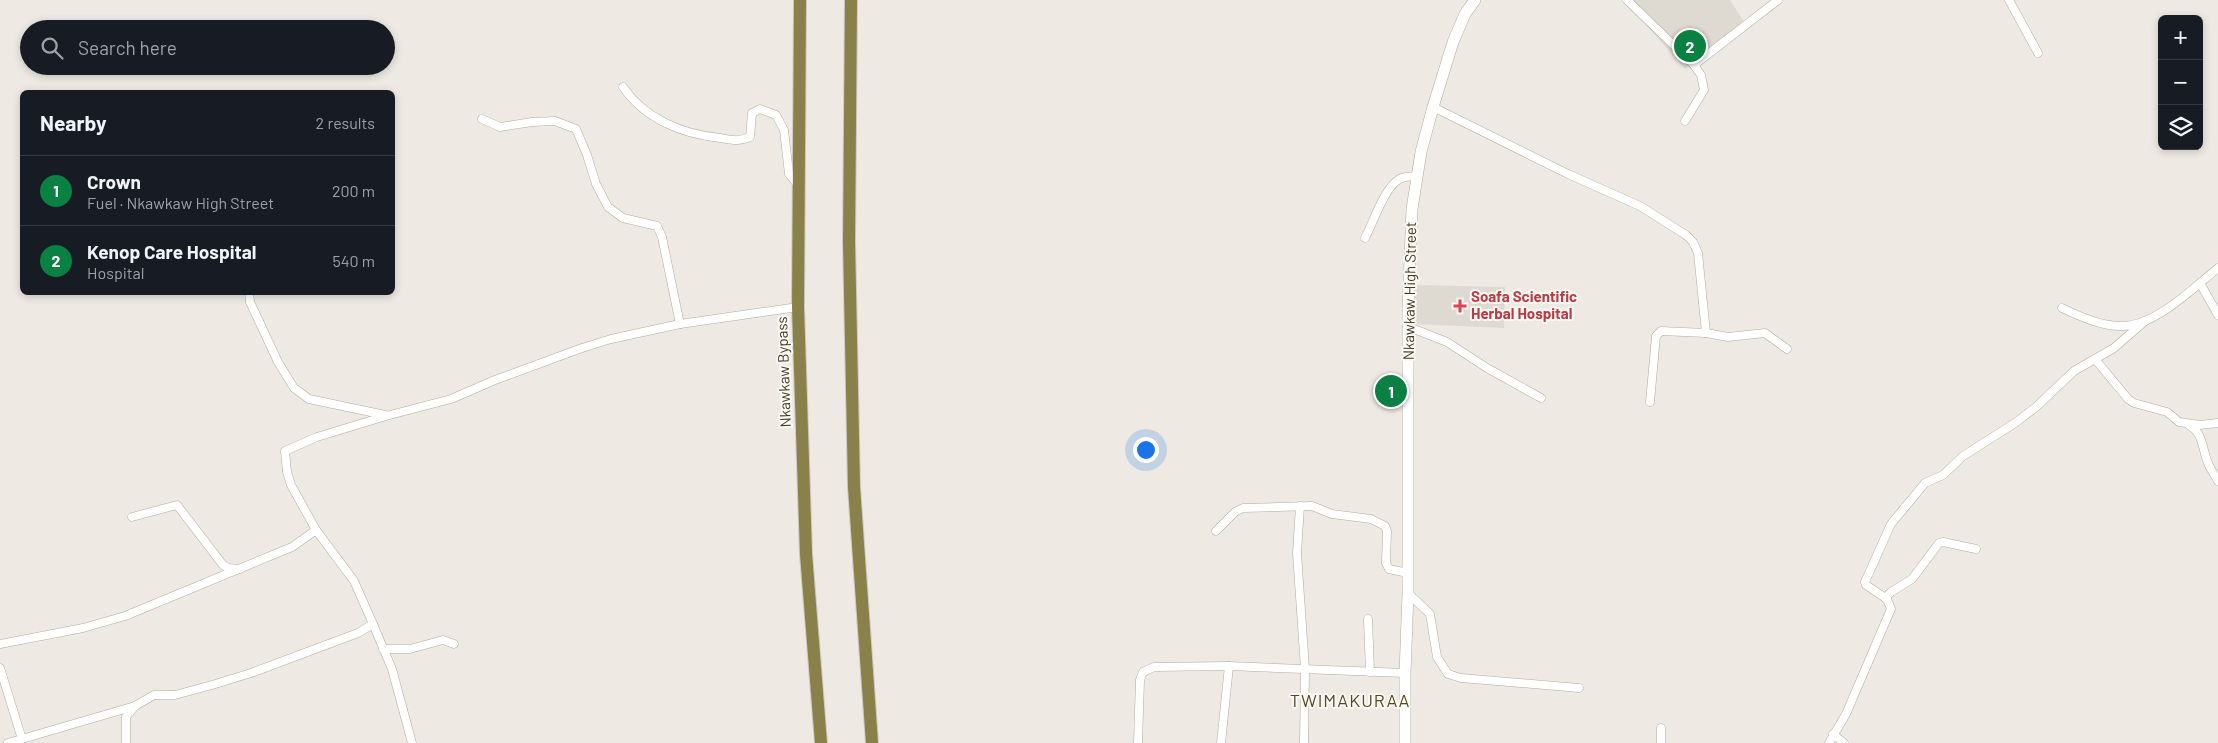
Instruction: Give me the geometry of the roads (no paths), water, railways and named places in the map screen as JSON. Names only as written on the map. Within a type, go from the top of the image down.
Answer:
[{"type":"highway","name":"Nkawkaw Bypass","points":[[800,0],[798,307],[806,554],[821,743]]},
{"type":"highway","points":[[851,0],[849,241],[854,487],[872,743]]},
{"type":"main road","name":"Nkawkaw High Street","points":[[1405,743],[1411,217],[1416,176],[1433,107],[1453,42],[1465,14],[1474,0]]},
{"type":"street","points":[[1627,0],[1694,65],[1701,75],[1704,90],[1685,121]]},
{"type":"street","points":[[1694,65],[1778,0]]},
{"type":"street","points":[[2009,0],[2038,53]]},
{"type":"street","points":[[623,87],[631,98],[662,122],[683,132],[700,136],[741,141],[750,137],[752,112],[760,109],[776,115],[784,130],[789,174],[799,186]]},
{"type":"street","points":[[1433,107],[1568,174],[1640,206],[1686,235],[1693,242],[1698,253],[1706,333]]},
{"type":"street","points":[[482,119],[500,127],[532,122],[555,121],[576,129],[596,184],[608,207],[623,218],[657,226],[662,236],[680,324]]},
{"type":"street","points":[[1365,238],[1389,189],[1396,181],[1403,177],[1416,176]]},
{"type":"street","points":[[1829,743],[1846,714],[1888,615],[1890,604],[1886,598],[1866,585],[1866,577],[1891,524],[1921,486],[1942,475],[1963,456],[2015,423],[2036,407],[2074,371],[2114,348],[2145,321],[2170,306],[2218,268]]},
{"type":"street","points":[[2200,283],[2218,315]]},
{"type":"street","points":[[249,295],[250,302],[278,362],[294,388],[309,399],[386,416]]},
{"type":"street","points":[[412,743],[392,669],[373,624],[354,581],[316,530],[291,485],[286,472],[285,451],[317,437],[451,399],[582,348],[680,324],[798,307]]},
{"type":"street","points":[[2062,308],[2107,324],[2124,326],[2145,321]]},
{"type":"street","points":[[1409,327],[1447,342],[1487,368],[1541,398]]},
{"type":"street","points":[[1650,402],[1655,339],[1658,333],[1706,333],[1728,337],[1765,333],[1787,349]]},
{"type":"street","points":[[2095,359],[2128,399],[2134,403],[2168,412],[2179,422],[2196,429],[2200,436],[2208,465],[2218,481]]},
{"type":"street","points":[[2187,424],[2218,423]]},
{"type":"street","points":[[132,518],[177,505],[223,565],[228,568],[242,569]]},
{"type":"street","points":[[1300,506],[1297,553],[1305,669],[1304,743]]},
{"type":"street","points":[[1216,530],[1240,509],[1312,506],[1332,514],[1371,519],[1385,526],[1387,531],[1386,563],[1389,569],[1408,573]]},
{"type":"street","points":[[0,644],[83,628],[125,616],[292,547],[316,530]]},
{"type":"street","points":[[1886,598],[1891,592],[1912,579],[1939,543],[1943,542],[1976,549]]},
{"type":"street","points":[[1408,593],[1430,614],[1438,657],[1448,674],[1461,678],[1579,688]]},
{"type":"street","points":[[1368,619],[1370,672]]},
{"type":"street","points":[[8,743],[134,706],[154,695],[175,695],[251,673],[358,633],[373,624]]},
{"type":"street","points":[[383,649],[410,649],[442,640],[454,644]]},
{"type":"street","points":[[1221,743],[1229,666]]},
{"type":"street","points":[[1138,743],[1140,680],[1143,672],[1154,667],[1229,666],[1405,673]]},
{"type":"street","points":[[0,668],[22,739]]},
{"type":"street","points":[[126,743],[126,717],[134,706]]},
{"type":"street","points":[[1661,728],[1661,743]]},
{"type":"street","points":[[1833,734],[1844,743]]},
{"type":"place","name":"Kenop Care Hospital","points":[[1690,46]]},
{"type":"place","name":"Soafa Scientific Herbal Hospital","points":[[1460,306]]},
{"type":"place","name":"Crown","points":[[1391,391]]},
{"type":"district","name":"TWIMAKURAA","points":[[1350,701]]}]
